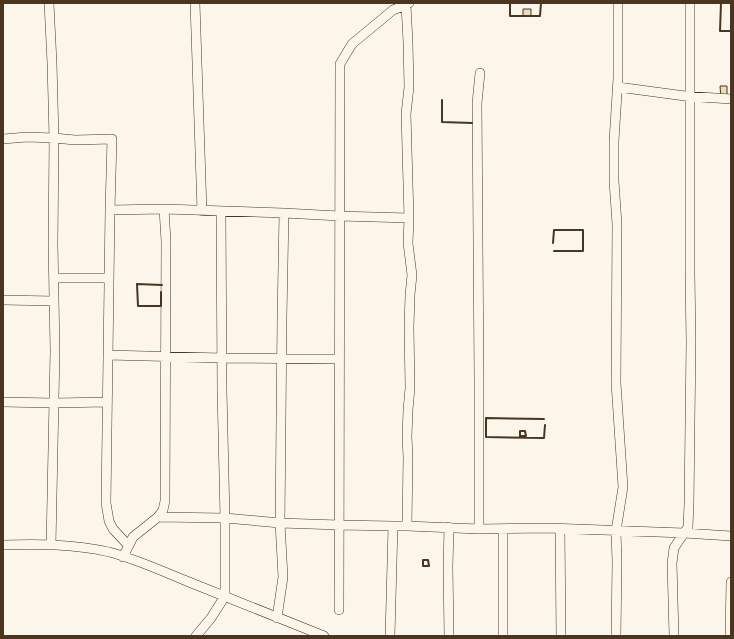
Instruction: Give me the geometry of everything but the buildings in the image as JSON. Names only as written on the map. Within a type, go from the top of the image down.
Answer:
[{"type":"street","points":[[49,3],[54,138],[52,206],[56,351],[51,545]]},
{"type":"street","points":[[195,3],[202,211]]},
{"type":"street","points":[[616,636],[616,531],[623,488],[616,383],[617,232],[616,194],[614,182],[614,141],[618,87],[618,3]]},
{"type":"street","points":[[674,636],[672,563],[674,548],[688,527],[689,518],[690,3]]},
{"type":"street","points":[[339,610],[340,64],[352,44],[393,10],[408,4],[409,87],[406,114],[409,218],[408,243],[412,275],[410,320],[410,388],[407,437],[407,526]]},
{"type":"street","points":[[479,529],[477,103],[480,73]]},
{"type":"street","points":[[618,87],[690,96],[731,99]]},
{"type":"street","points":[[3,139],[27,137],[75,140],[112,139],[106,503],[109,521],[113,529],[128,545]]},
{"type":"street","points":[[110,210],[164,209],[409,218]]},
{"type":"street","points":[[123,557],[133,537],[158,517],[163,510],[165,501],[166,241],[164,209]]},
{"type":"street","points":[[196,636],[211,618],[225,596],[222,212]]},
{"type":"street","points":[[277,618],[283,577],[280,523],[284,213]]},
{"type":"street","points":[[54,278],[109,278]]},
{"type":"street","points":[[3,300],[54,301]]},
{"type":"street","points":[[108,355],[339,359]]},
{"type":"street","points":[[3,402],[107,402]]},
{"type":"street","points":[[158,517],[225,518],[280,523],[479,529],[684,532],[731,536]]},
{"type":"street","points":[[390,636],[394,526]]},
{"type":"street","points":[[449,527],[449,636]]},
{"type":"street","points":[[503,529],[503,636]]},
{"type":"street","points":[[560,529],[561,636]]},
{"type":"street","points":[[3,545],[72,546],[110,553],[156,568],[324,636]]},
{"type":"street","points":[[730,636],[731,582]]},
{"type":"wall","points":[[510,3],[510,16],[540,16],[541,3]]},
{"type":"wall","points":[[721,3],[720,31],[731,31]]},
{"type":"wall","points":[[442,100],[442,122],[472,123]]},
{"type":"wall","points":[[553,243],[554,230],[583,230],[583,251],[554,251]]},
{"type":"wall","points":[[161,292],[161,306],[138,306],[137,284],[162,285]]},
{"type":"wall","points":[[544,419],[486,418],[486,437],[544,438],[545,425]]},
{"type":"wall","points":[[520,431],[525,431],[526,436],[520,436],[520,431]]},
{"type":"wall","points":[[423,560],[428,560],[429,566],[423,566],[423,560]]}]
